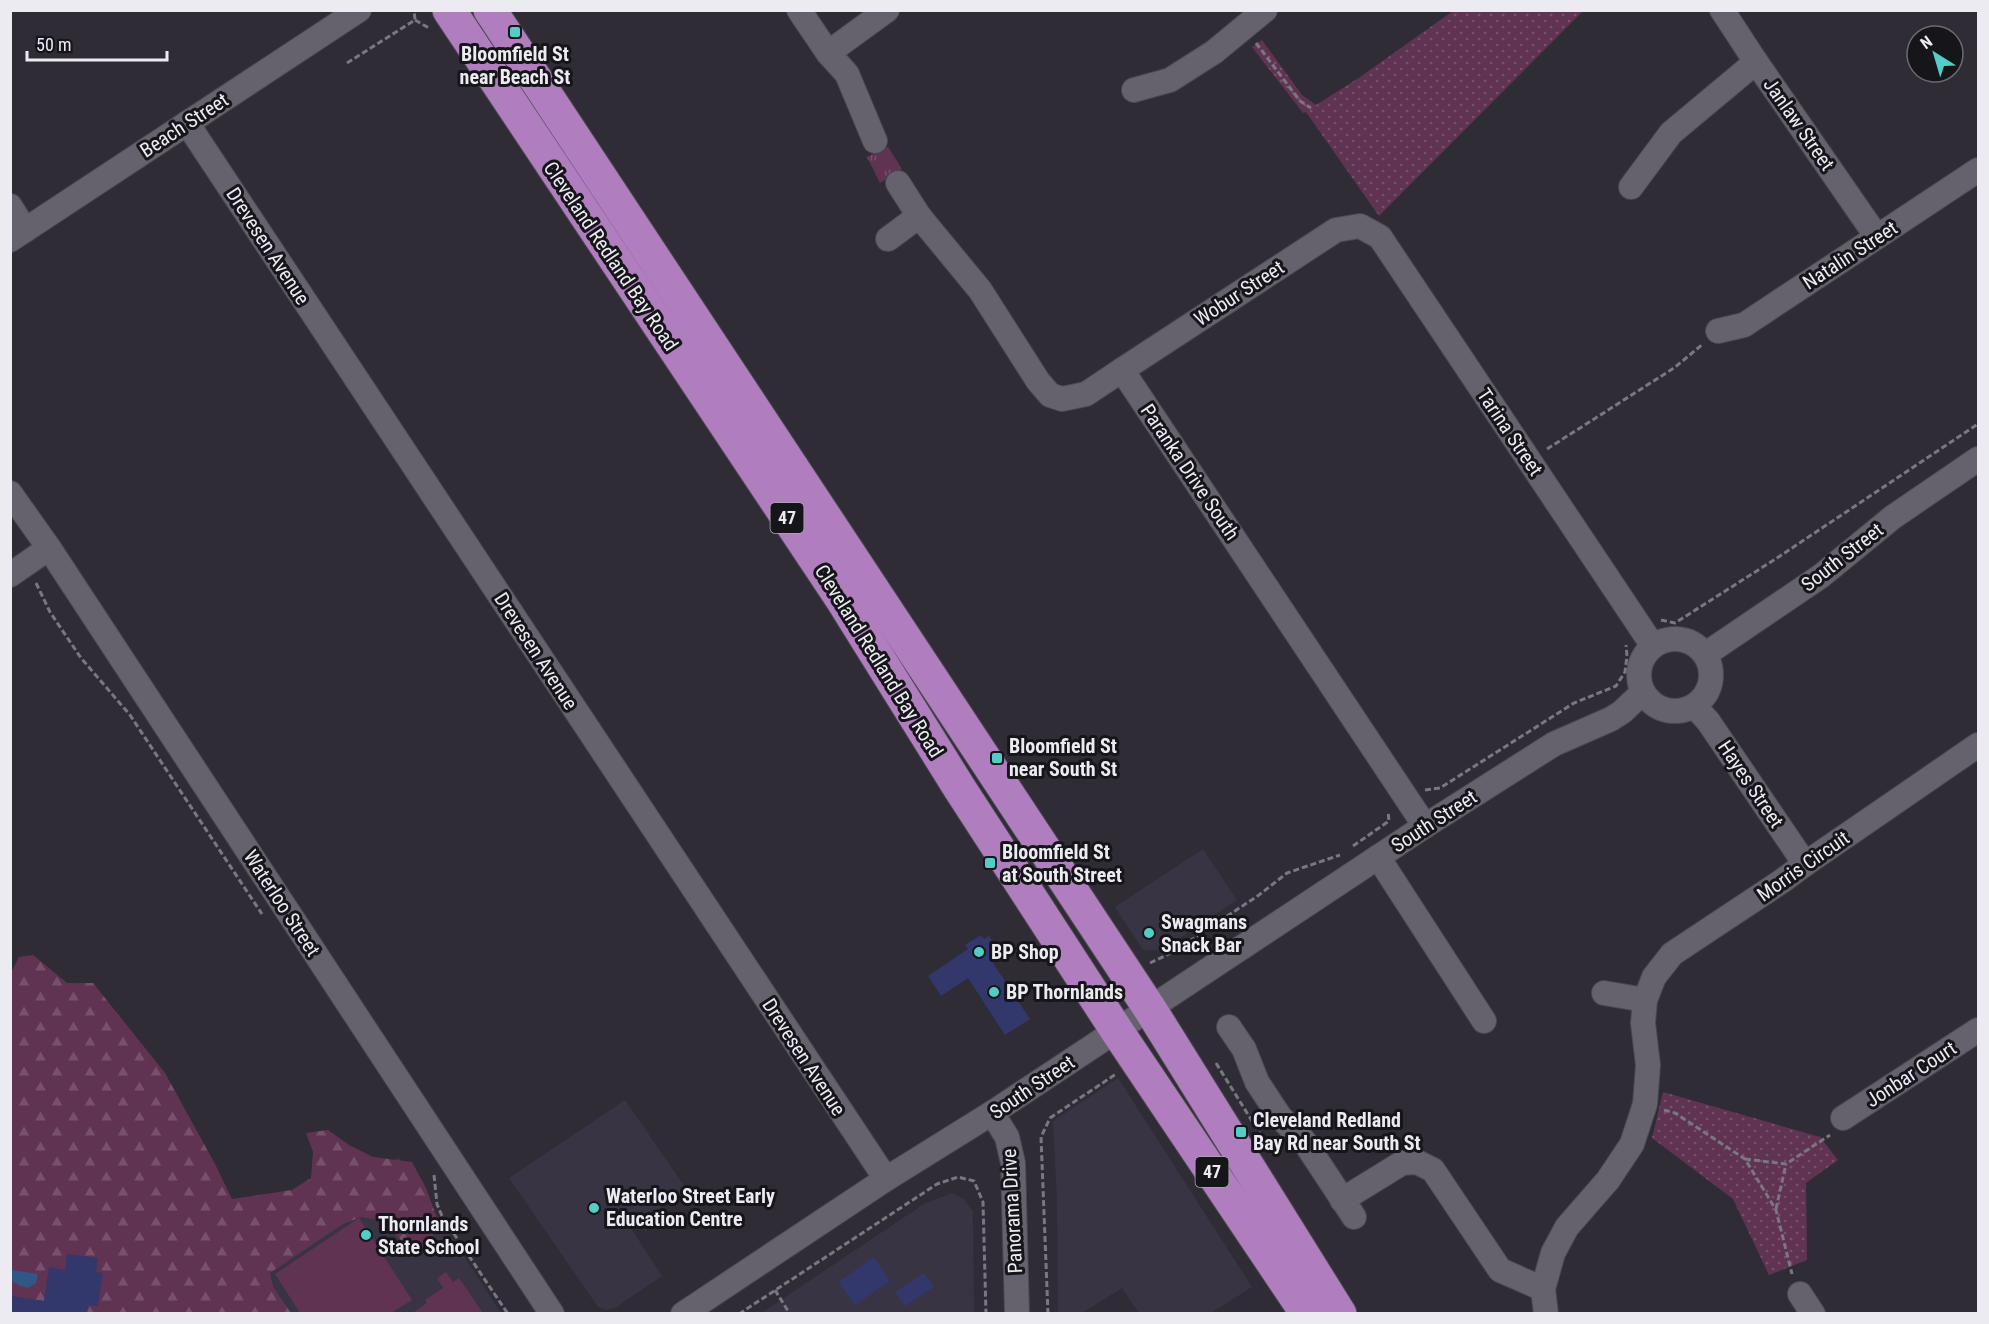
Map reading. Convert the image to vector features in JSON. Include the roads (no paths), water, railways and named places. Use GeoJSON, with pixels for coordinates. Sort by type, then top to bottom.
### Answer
{"type":"FeatureCollection","features":[{"type":"Feature","properties":{"kind":"highway","name":"Cleveland Redland Bay Road"},"geometry":{"type":"LineString","coordinates":[[448,10],[841,598],[960,789],[1117,1031],[1307,1314]]}},
{"type":"Feature","properties":{"kind":"highway","name":"Cleveland Redland Bay Road"},"geometry":{"type":"LineString","coordinates":[[490,10],[1150,1009],[1340,1314]]}},
{"type":"Feature","properties":{"kind":"street","name":"Beach Street"},"geometry":{"type":"LineString","coordinates":[[18,235],[358,10]]}},
{"type":"Feature","properties":{"kind":"street"},"geometry":{"type":"LineString","coordinates":[[799,10],[828,53],[847,74],[875,141]]}},
{"type":"Feature","properties":{"kind":"street"},"geometry":{"type":"LineString","coordinates":[[828,53],[887,10]]}},
{"type":"Feature","properties":{"kind":"street"},"geometry":{"type":"LineString","coordinates":[[1134,90],[1170,80],[1214,52],[1265,10]]}},
{"type":"Feature","properties":{"kind":"street","name":"Janlaw Street"},"geometry":{"type":"LineString","coordinates":[[1722,10],[1878,237]]}},
{"type":"Feature","properties":{"kind":"street"},"geometry":{"type":"LineString","coordinates":[[1631,187],[1671,133],[1756,62]]}},
{"type":"Feature","properties":{"kind":"street","name":"Drevesen Avenue"},"geometry":{"type":"LineString","coordinates":[[187,123],[886,1179]]}},
{"type":"Feature","properties":{"kind":"street","name":"Natalin Street"},"geometry":{"type":"LineString","coordinates":[[1718,331],[1744,325],[1978,170]]}},
{"type":"Feature","properties":{"kind":"street"},"geometry":{"type":"LineString","coordinates":[[898,183],[919,216],[980,290],[1038,381],[1050,395],[1062,399],[1086,394],[1122,370]]}},
{"type":"Feature","properties":{"kind":"street"},"geometry":{"type":"LineString","coordinates":[[10,206],[18,235]]}},
{"type":"Feature","properties":{"kind":"street"},"geometry":{"type":"LineString","coordinates":[[888,239],[919,216]]}},
{"type":"Feature","properties":{"kind":"street","name":"Wobur Street"},"geometry":{"type":"LineString","coordinates":[[1122,370],[1336,230],[1360,226]]}},
{"type":"Feature","properties":{"kind":"street","name":"Tarina Street"},"geometry":{"type":"LineString","coordinates":[[1360,226],[1380,237],[1648,638]]}},
{"type":"Feature","properties":{"kind":"street","name":"Paranka Drive South"},"geometry":{"type":"LineString","coordinates":[[1122,370],[1425,826]]}},
{"type":"Feature","properties":{"kind":"street","name":"South Street"},"geometry":{"type":"LineString","coordinates":[[1706,654],[1821,576],[1893,517],[1978,459]]}},
{"type":"Feature","properties":{"kind":"street","name":"Waterloo Street"},"geometry":{"type":"LineString","coordinates":[[10,493],[49,548],[552,1314]]}},
{"type":"Feature","properties":{"kind":"street"},"geometry":{"type":"LineString","coordinates":[[18,569],[49,548]]}},
{"type":"Feature","properties":{"kind":"street"},"geometry":{"type":"LineString","coordinates":[[1648,638],[1681,639],[1695,644],[1706,654],[1712,668],[1712,682],[1706,696],[1695,706],[1683,711],[1672,712],[1660,709],[1643,693],[1639,680],[1640,668],[1648,638]]}},
{"type":"Feature","properties":{"kind":"street","name":"South Street"},"geometry":{"type":"LineString","coordinates":[[683,1314],[886,1179],[1117,1031],[1425,826],[1554,744],[1626,710],[1643,693]]}},
{"type":"Feature","properties":{"kind":"street","name":"Hayes Street"},"geometry":{"type":"LineString","coordinates":[[1695,706],[1708,721],[1804,864]]}},
{"type":"Feature","properties":{"kind":"street","name":"Morris Circuit"},"geometry":{"type":"LineString","coordinates":[[1546,1314],[1543,1289],[1553,1253],[1567,1227],[1608,1180],[1632,1144],[1645,1104],[1648,1065],[1642,1023],[1645,1000],[1654,977],[1672,954],[1978,745]]}},
{"type":"Feature","properties":{"kind":"street","name":"South Street"},"geometry":{"type":"LineString","coordinates":[[1378,857],[1484,1022]]}},
{"type":"Feature","properties":{"kind":"street"},"geometry":{"type":"LineString","coordinates":[[1604,993],[1645,1000]]}},
{"type":"Feature","properties":{"kind":"street"},"geometry":{"type":"LineString","coordinates":[[1229,1027],[1244,1049],[1257,1082],[1280,1117],[1304,1141],[1348,1208],[1402,1162],[1417,1162],[1433,1170],[1500,1270],[1543,1289]]}},
{"type":"Feature","properties":{"kind":"street","name":"Jonbar Court"},"geometry":{"type":"LineString","coordinates":[[1843,1118],[1978,1030]]}},
{"type":"Feature","properties":{"kind":"street","name":"Panorama Drive"},"geometry":{"type":"LineString","coordinates":[[992,1113],[1007,1137],[1013,1163],[1017,1314]]}},
{"type":"Feature","properties":{"kind":"water"},"geometry":{"type":"Polygon","coordinates":[[[12,1270],[38,1274],[36,1283],[28,1288],[14,1283],[11,1280],[12,1270]]]}},
{"type":"Feature","properties":{"kind":"place","name":"Bloomfield St near Beach St"},"geometry":{"type":"Point","coordinates":[515,32]}},
{"type":"Feature","properties":{"kind":"place","name":"Bloomfield St near South St"},"geometry":{"type":"Point","coordinates":[997,758]}},
{"type":"Feature","properties":{"kind":"place","name":"Bloomfield St at South Street"},"geometry":{"type":"Point","coordinates":[990,863]}},
{"type":"Feature","properties":{"kind":"place","name":"Swagmans Snack Bar"},"geometry":{"type":"Point","coordinates":[1149,933]}},
{"type":"Feature","properties":{"kind":"place","name":"BP Shop"},"geometry":{"type":"Point","coordinates":[979,952]}},
{"type":"Feature","properties":{"kind":"place","name":"BP Thornlands"},"geometry":{"type":"Point","coordinates":[994,992]}},
{"type":"Feature","properties":{"kind":"place","name":"Cleveland Redland Bay Rd near South St"},"geometry":{"type":"Point","coordinates":[1241,1132]}},
{"type":"Feature","properties":{"kind":"place","name":"Waterloo Street Early Education Centre"},"geometry":{"type":"Point","coordinates":[594,1208]}},
{"type":"Feature","properties":{"kind":"place","name":"Thornlands State School"},"geometry":{"type":"Point","coordinates":[366,1235]}}]}
